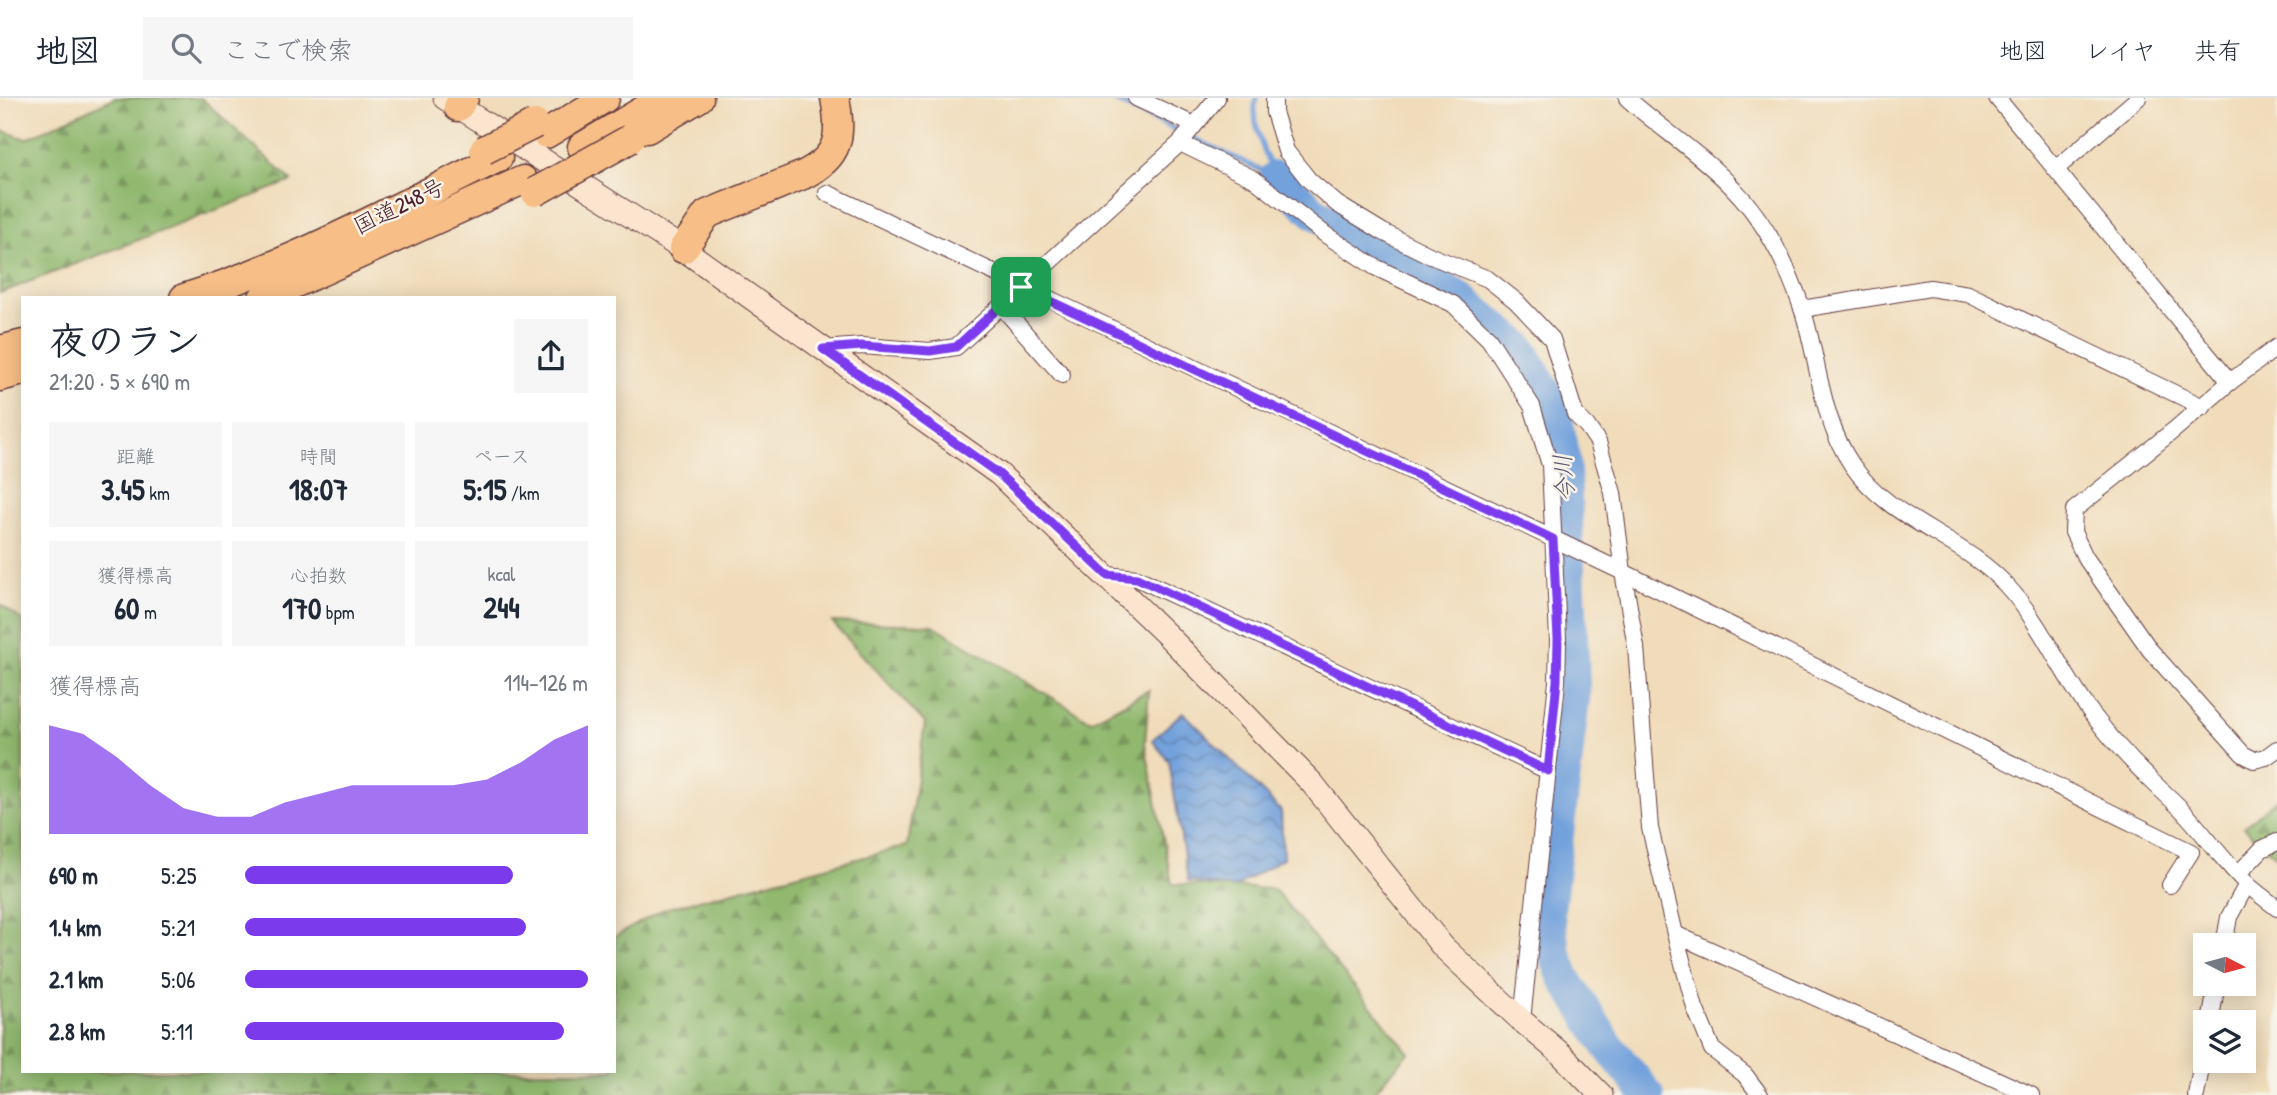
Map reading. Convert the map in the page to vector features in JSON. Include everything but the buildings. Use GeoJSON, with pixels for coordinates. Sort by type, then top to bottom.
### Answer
{"type":"FeatureCollection","features":[{"type":"Feature","properties":{"kind":"highway"},"geometry":{"type":"LineString","coordinates":[[541,129],[578,98]]}},
{"type":"Feature","properties":{"kind":"highway","name":"国道248号"},"geometry":{"type":"LineString","coordinates":[[258,286],[323,243],[491,154],[605,98]]}},
{"type":"Feature","properties":{"kind":"highway"},"geometry":{"type":"LineString","coordinates":[[529,186],[582,147],[664,98]]}},
{"type":"Feature","properties":{"kind":"highway"},"geometry":{"type":"LineString","coordinates":[[529,186],[630,139],[699,98]]}},
{"type":"Feature","properties":{"kind":"highway"},"geometry":{"type":"LineString","coordinates":[[683,249],[707,214],[819,167],[831,155],[837,135],[838,117],[834,99]]}},
{"type":"Feature","properties":{"kind":"highway","name":"国道248号"},"geometry":{"type":"LineString","coordinates":[[190,296],[231,283],[258,286],[494,193],[529,186]]}},
{"type":"Feature","properties":{"kind":"highway"},"geometry":{"type":"LineString","coordinates":[[0,350],[21,345]]}},
{"type":"Feature","properties":{"kind":"highway"},"geometry":{"type":"LineString","coordinates":[[0,377],[21,372]]}},
{"type":"Feature","properties":{"kind":"street"},"geometry":{"type":"LineString","coordinates":[[1136,98],[1194,125]]}},
{"type":"Feature","properties":{"kind":"street"},"geometry":{"type":"LineString","coordinates":[[823,349],[862,346],[930,351],[956,347],[1180,143],[1217,98]]}},
{"type":"Feature","properties":{"kind":"street"},"geometry":{"type":"LineString","coordinates":[[1274,98],[1274,112],[1286,151],[1309,180],[1337,204],[1383,232],[1432,257],[1488,279],[1516,301],[1552,339],[1575,414],[1598,442],[1613,493],[1636,647],[1650,828],[1695,1008],[1712,1049],[1745,1075],[1759,1095]]}},
{"type":"Feature","properties":{"kind":"street"},"geometry":{"type":"LineString","coordinates":[[1627,98],[1732,187],[1754,213],[1783,260],[1802,309],[1823,398],[1839,443],[1854,468],[1888,503],[1980,560],[2008,586],[2036,623],[2092,714],[2145,775],[2183,810],[2243,879],[2277,908]]}},
{"type":"Feature","properties":{"kind":"street"},"geometry":{"type":"LineString","coordinates":[[1997,98],[2230,382]]}},
{"type":"Feature","properties":{"kind":"street"},"geometry":{"type":"LineString","coordinates":[[2056,169],[2138,98]]}},
{"type":"Feature","properties":{"kind":"street"},"geometry":{"type":"LineString","coordinates":[[456,101],[683,249],[999,474],[1107,575],[1312,783],[1443,947],[1560,1053],[1601,1095]]}},
{"type":"Feature","properties":{"kind":"street"},"geometry":{"type":"LineString","coordinates":[[1180,143],[1254,179],[1326,235],[1375,267],[1453,304],[1489,339],[1532,406],[1550,466],[1558,639],[1557,681],[1522,1021]]}},
{"type":"Feature","properties":{"kind":"street"},"geometry":{"type":"LineString","coordinates":[[827,193],[1623,572],[2191,852],[2170,885]]}},
{"type":"Feature","properties":{"kind":"street"},"geometry":{"type":"LineString","coordinates":[[1802,309],[1930,288],[1968,294],[2203,407]]}},
{"type":"Feature","properties":{"kind":"street"},"geometry":{"type":"LineString","coordinates":[[1000,306],[1062,375]]}},
{"type":"Feature","properties":{"kind":"street"},"geometry":{"type":"LineString","coordinates":[[2277,347],[2230,382],[2203,407],[2074,510],[2073,532],[2085,557],[2150,650],[2243,754],[2254,760],[2266,757],[2277,749]]}},
{"type":"Feature","properties":{"kind":"street"},"geometry":{"type":"LineString","coordinates":[[1107,575],[1137,578],[1548,771]]}},
{"type":"Feature","properties":{"kind":"street"},"geometry":{"type":"LineString","coordinates":[[2227,933],[2243,879],[2262,849],[2277,842]]}},
{"type":"Feature","properties":{"kind":"street"},"geometry":{"type":"LineString","coordinates":[[1675,934],[2031,1095]]}},
{"type":"Feature","properties":{"kind":"street"},"geometry":{"type":"LineString","coordinates":[[2196,1095],[2200,1073]]}},
{"type":"Feature","properties":{"kind":"green space"},"geometry":{"type":"Polygon","coordinates":[[[114,98],[201,98],[292,181],[0,293],[0,130],[26,139],[114,98]]]}},
{"type":"Feature","properties":{"kind":"green space"},"geometry":{"type":"Polygon","coordinates":[[[0,604],[21,620],[21,1073],[616,1073],[616,936],[664,909],[907,846],[925,723],[832,622],[933,625],[1091,721],[1149,690],[1145,744],[1172,884],[1274,889],[1409,1053],[1371,1095],[0,1095],[0,604]]]}},
{"type":"Feature","properties":{"kind":"green space"},"geometry":{"type":"Polygon","coordinates":[[[2277,799],[2277,857],[2244,827],[2277,799]]]}},
{"type":"Feature","properties":{"kind":"water"},"geometry":{"type":"Polygon","coordinates":[[[1183,712],[1281,811],[1283,858],[1234,888],[1188,881],[1169,761],[1152,740],[1183,712]]]}},
{"type":"Feature","properties":{"kind":"waterway"},"geometry":{"type":"LineString","coordinates":[[1108,98],[1276,177]]}},
{"type":"Feature","properties":{"kind":"waterway"},"geometry":{"type":"LineString","coordinates":[[1256,98],[1257,128],[1276,177]]}},
{"type":"Feature","properties":{"kind":"waterway","name":"今川"},"geometry":{"type":"LineString","coordinates":[[1276,177],[1314,212],[1460,298],[1520,348],[1555,409],[1564,460],[1574,694],[1548,914],[1554,952],[1565,979],[1608,1046],[1648,1095]]}},
{"type":"Feature","properties":{"kind":"route"},"geometry":{"type":"LineString","coordinates":[[1021,287],[1553,539],[1558,639],[1557,681],[1548,771],[1137,578],[1107,575],[999,474],[823,349],[862,346],[930,351],[956,347],[1021,287]]}}]}
